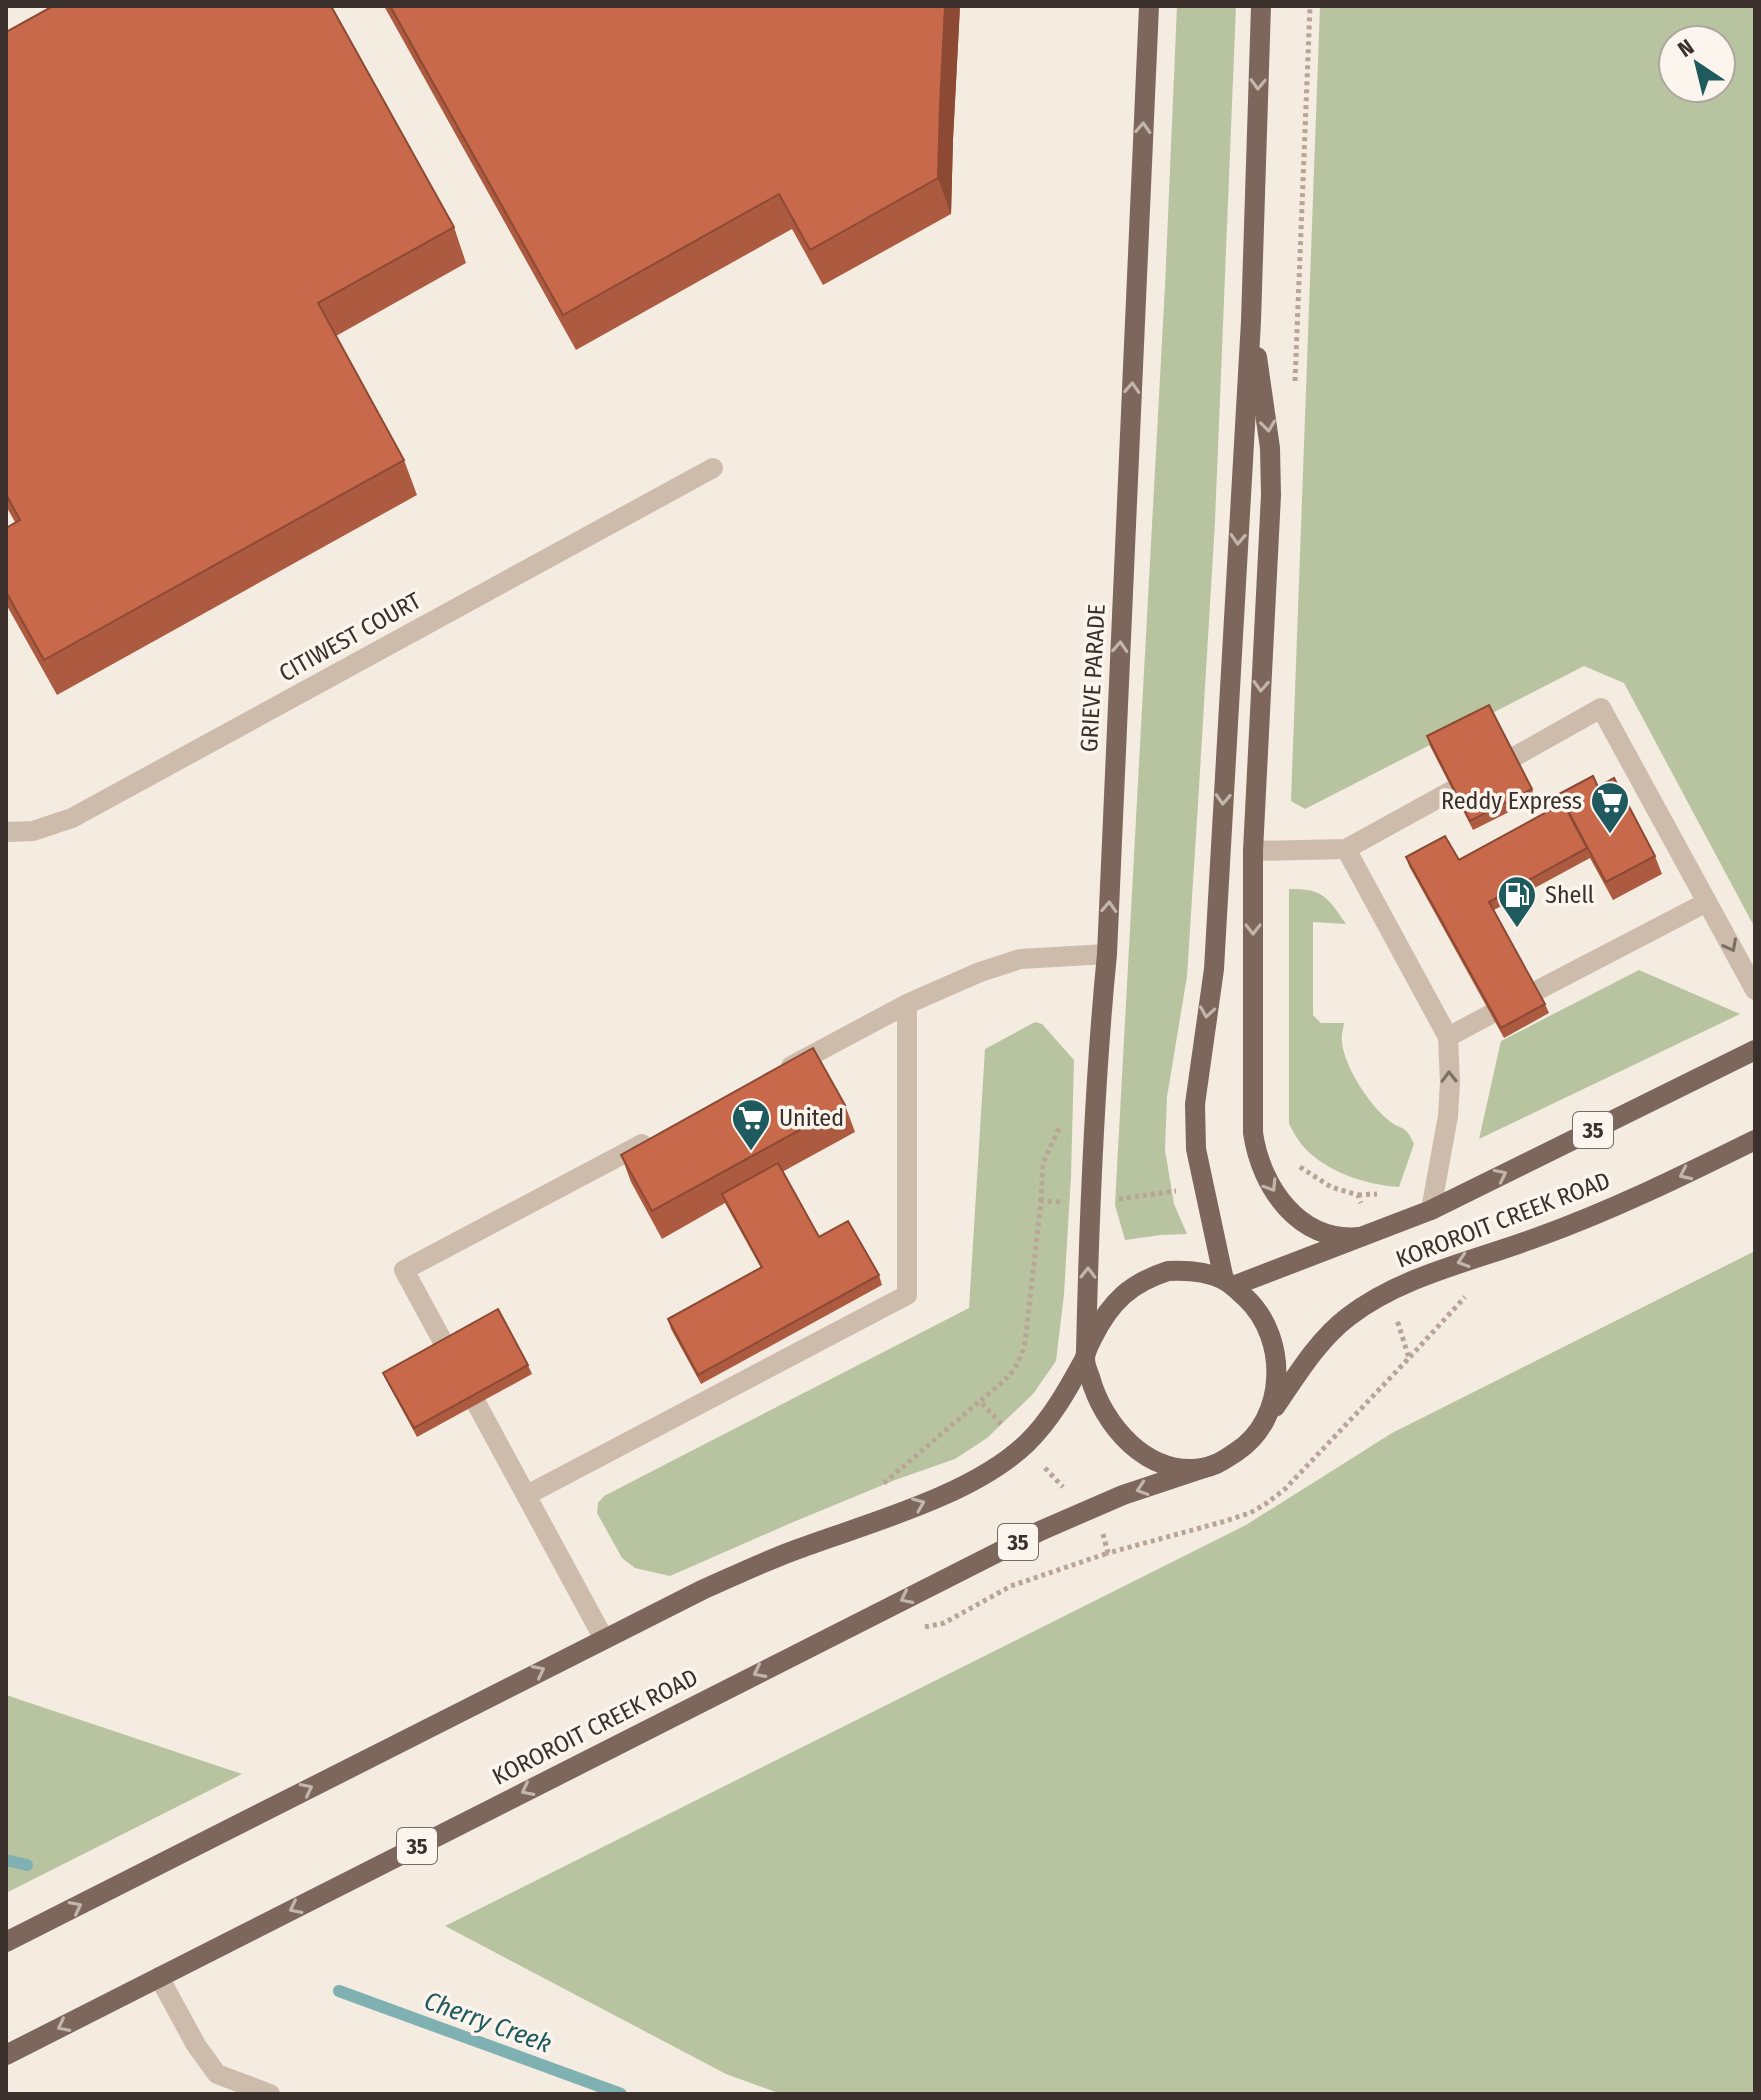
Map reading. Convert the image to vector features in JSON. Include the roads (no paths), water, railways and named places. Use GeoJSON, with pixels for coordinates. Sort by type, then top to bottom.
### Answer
{"type":"FeatureCollection","features":[{"type":"Feature","properties":{"kind":"main road","name":"GRIEVE PARADE"},"geometry":{"type":"LineString","coordinates":[[1086,1355],[1089,1201],[1098,1041],[1107,954],[1149,6]]}},
{"type":"Feature","properties":{"kind":"main road"},"geometry":{"type":"LineString","coordinates":[[1228,1283],[1203,1188],[1196,1149],[1195,1104],[1214,969],[1251,321],[1261,6]]}},
{"type":"Feature","properties":{"kind":"main road"},"geometry":{"type":"LineString","coordinates":[[1251,321],[1270,448],[1271,495],[1253,851],[1252,1117],[1255,1147],[1265,1178],[1285,1206],[1315,1230],[1335,1236],[1365,1235]]}},
{"type":"Feature","properties":{"kind":"main road"},"geometry":{"type":"LineString","coordinates":[[1220,851],[1253,851]]}},
{"type":"Feature","properties":{"kind":"main road","name":"KOROROIT CREEK ROAD"},"geometry":{"type":"LineString","coordinates":[[1228,1283],[1431,1210],[1755,1050]]}},
{"type":"Feature","properties":{"kind":"main road","name":"KOROROIT CREEK ROAD"},"geometry":{"type":"LineString","coordinates":[[1266,1420],[1312,1354],[1331,1332],[1358,1310],[1440,1269],[1537,1238],[1584,1219],[1755,1140]]}},
{"type":"Feature","properties":{"kind":"main road"},"geometry":{"type":"LineString","coordinates":[[6,1942],[702,1590],[793,1551],[958,1488],[989,1472],[1035,1436],[1058,1405],[1108,1311],[1129,1290],[1168,1271],[1181,1270],[1205,1273],[1228,1283]]}},
{"type":"Feature","properties":{"kind":"main road","name":"35"},"geometry":{"type":"LineString","coordinates":[[1216,1464],[1252,1439],[1266,1420],[1274,1400],[1276,1382],[1271,1341],[1262,1318],[1253,1305],[1228,1283]]}},
{"type":"Feature","properties":{"kind":"main road"},"geometry":{"type":"LineString","coordinates":[[1086,1355],[1094,1391],[1104,1412],[1116,1431],[1131,1445],[1152,1458],[1179,1467],[1216,1464]]}},
{"type":"Feature","properties":{"kind":"main road","name":"KOROROIT CREEK ROAD"},"geometry":{"type":"LineString","coordinates":[[6,2055],[1083,1511],[1216,1464]]}},
{"type":"Feature","properties":{"kind":"lane","name":"CITIWEST COURT"},"geometry":{"type":"LineString","coordinates":[[6,832],[33,831],[72,818],[713,468]]}},
{"type":"Feature","properties":{"kind":"lane"},"geometry":{"type":"LineString","coordinates":[[1514,757],[1601,708],[1755,990]]}},
{"type":"Feature","properties":{"kind":"lane"},"geometry":{"type":"LineString","coordinates":[[1253,851],[1346,849],[1453,790]]}},
{"type":"Feature","properties":{"kind":"lane"},"geometry":{"type":"LineString","coordinates":[[1346,849],[1448,1037],[1448,1116],[1431,1210]]}},
{"type":"Feature","properties":{"kind":"lane"},"geometry":{"type":"LineString","coordinates":[[1536,991],[1707,902]]}},
{"type":"Feature","properties":{"kind":"lane"},"geometry":{"type":"LineString","coordinates":[[768,1078],[907,1004],[980,972],[1020,959],[1107,954]]}},
{"type":"Feature","properties":{"kind":"lane"},"geometry":{"type":"LineString","coordinates":[[527,1495],[907,1295],[907,1004]]}},
{"type":"Feature","properties":{"kind":"lane"},"geometry":{"type":"LineString","coordinates":[[1448,1037],[1491,1014]]}},
{"type":"Feature","properties":{"kind":"lane"},"geometry":{"type":"LineString","coordinates":[[604,1639],[404,1270],[656,1137]]}},
{"type":"Feature","properties":{"kind":"lane"},"geometry":{"type":"LineString","coordinates":[[159,1977],[196,2045],[217,2074],[270,2094]]}},
{"type":"Feature","properties":{"kind":"waterway","name":"Cherry Creek"},"geometry":{"type":"LineString","coordinates":[[6,1860],[27,1865]]}},
{"type":"Feature","properties":{"kind":"waterway","name":"Cherry Creek"},"geometry":{"type":"LineString","coordinates":[[339,1991],[621,2094]]}},
{"type":"Feature","properties":{"kind":"place","name":"Reddy Express"},"geometry":{"type":"Point","coordinates":[1610,835]}},
{"type":"Feature","properties":{"kind":"place","name":"Shell"},"geometry":{"type":"Point","coordinates":[1517,929]}},
{"type":"Feature","properties":{"kind":"place","name":"United"},"geometry":{"type":"Point","coordinates":[751,1152]}}]}
